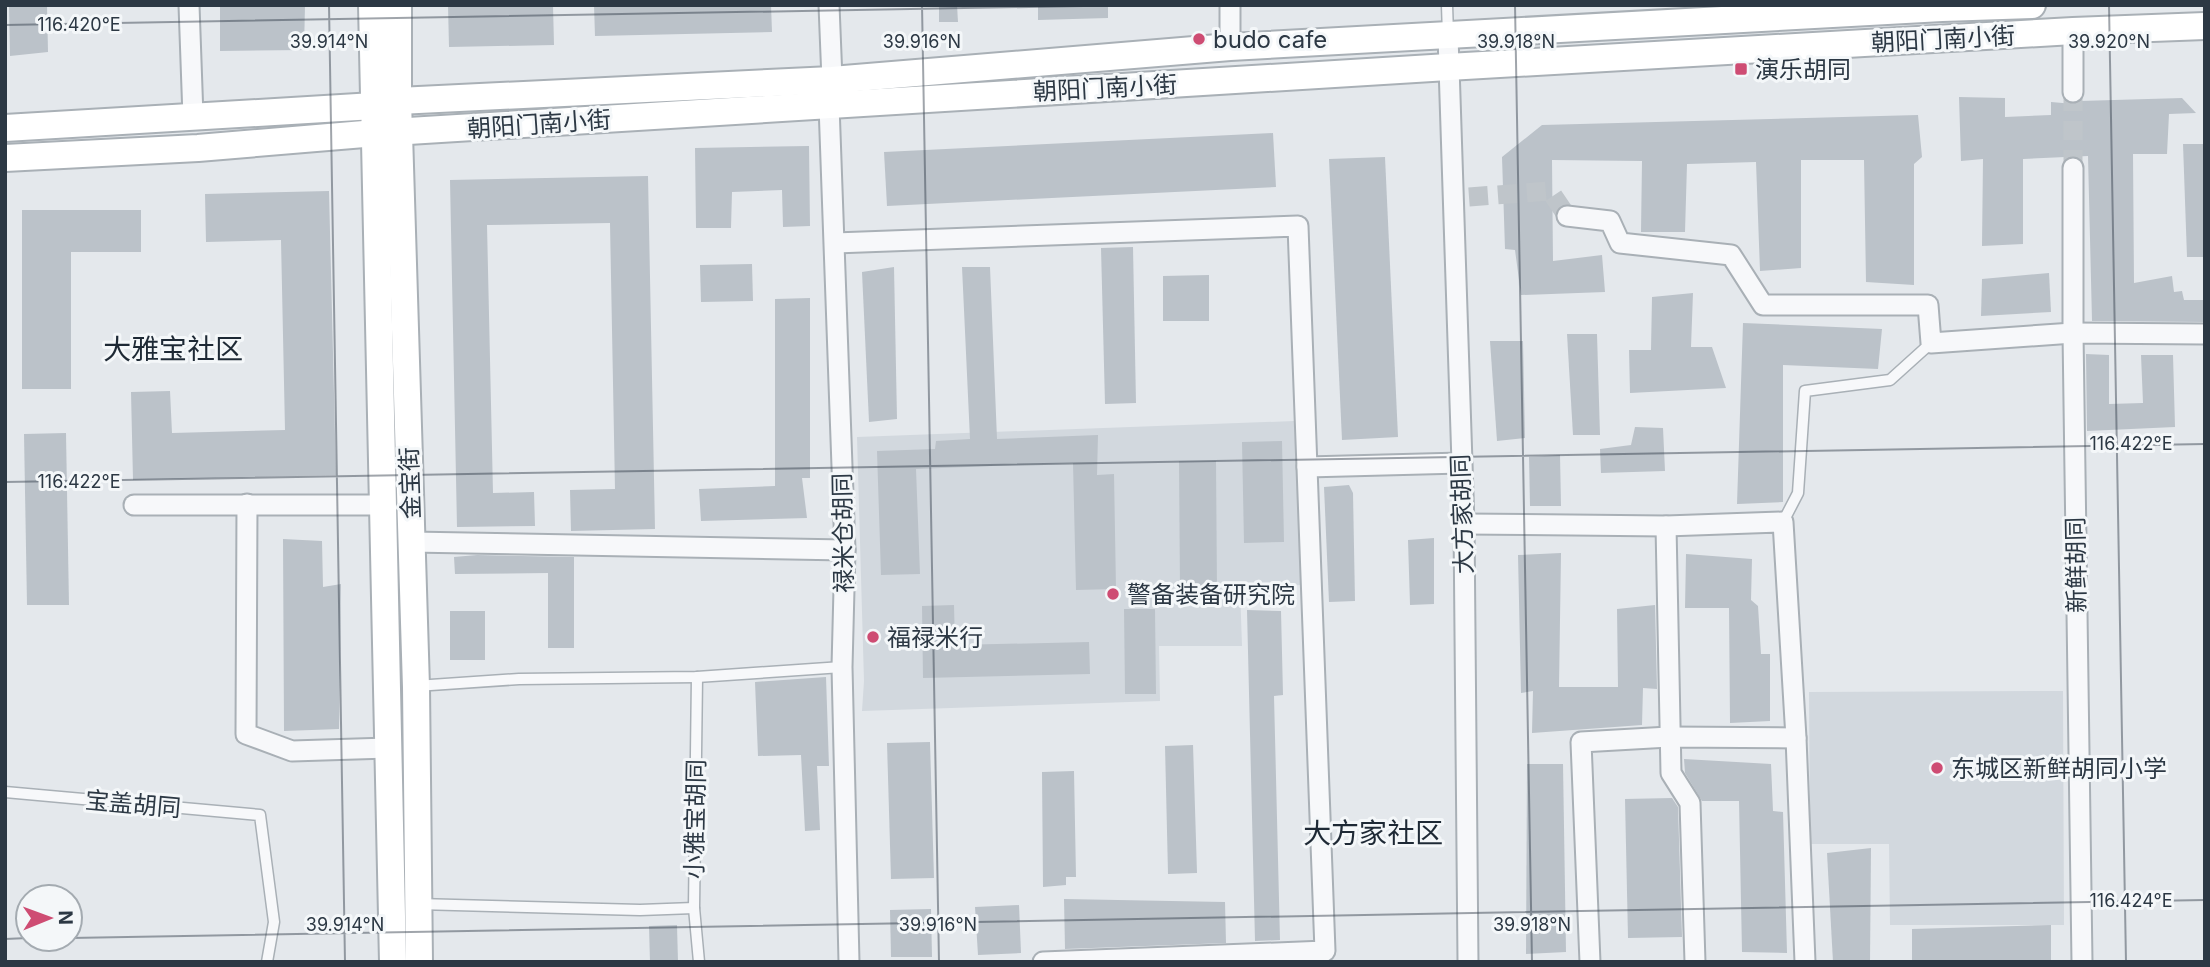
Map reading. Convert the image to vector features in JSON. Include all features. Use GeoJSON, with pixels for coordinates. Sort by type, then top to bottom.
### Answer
{"type":"FeatureCollection","features":[{"type":"Feature","properties":{"kind":"main road","name":"金宝街"},"geometry":{"type":"LineString","coordinates":[[372,5],[386,104],[411,541],[416,687],[419,962]]}},
{"type":"Feature","properties":{"kind":"main road","name":"金宝街"},"geometry":{"type":"LineString","coordinates":[[386,104],[398,5]]}},
{"type":"Feature","properties":{"kind":"main road","name":"朝阳门南小街"},"geometry":{"type":"LineString","coordinates":[[5,158],[198,148],[388,133],[831,92],[1230,47],[2032,5]]}},
{"type":"Feature","properties":{"kind":"main road","name":"朝阳门南小街"},"geometry":{"type":"LineString","coordinates":[[5,128],[386,104],[831,92],[1448,67],[2073,31],[2205,26]]}},
{"type":"Feature","properties":{"kind":"main road","name":"金宝街"},"geometry":{"type":"LineString","coordinates":[[388,133],[383,505],[393,962]]}},
{"type":"Feature","properties":{"kind":"street"},"geometry":{"type":"LineString","coordinates":[[189,5],[193,117]]}},
{"type":"Feature","properties":{"kind":"street","name":"禄米仓胡同"},"geometry":{"type":"LineString","coordinates":[[829,5],[845,550],[842,667],[849,962]]}},
{"type":"Feature","properties":{"kind":"street"},"geometry":{"type":"LineString","coordinates":[[1230,5],[1230,47]]}},
{"type":"Feature","properties":{"kind":"street"},"geometry":{"type":"LineString","coordinates":[[2073,31],[2073,92]]}},
{"type":"Feature","properties":{"kind":"street","name":"大方家胡同"},"geometry":{"type":"LineString","coordinates":[[1448,36],[1448,67],[1461,196],[1461,463],[1464,524],[1468,962]]}},
{"type":"Feature","properties":{"kind":"street","name":"新鲜胡同"},"geometry":{"type":"LineString","coordinates":[[2073,168],[2082,962]]}},
{"type":"Feature","properties":{"kind":"street"},"geometry":{"type":"LineString","coordinates":[[1567,216],[1610,221],[1620,243],[1731,255],[1763,305],[1928,305],[1931,343],[2073,333],[2205,334]]}},
{"type":"Feature","properties":{"kind":"street"},"geometry":{"type":"LineString","coordinates":[[835,243],[1298,226],[1324,956],[1043,962]]}},
{"type":"Feature","properties":{"kind":"street"},"geometry":{"type":"LineString","coordinates":[[1307,467],[1461,463]]}},
{"type":"Feature","properties":{"kind":"street"},"geometry":{"type":"LineString","coordinates":[[247,504],[246,734],[292,751],[388,748]]}},
{"type":"Feature","properties":{"kind":"street"},"geometry":{"type":"LineString","coordinates":[[134,505],[383,505]]}},
{"type":"Feature","properties":{"kind":"street"},"geometry":{"type":"LineString","coordinates":[[1464,524],[1666,526],[1783,522],[1796,738],[1805,962]]}},
{"type":"Feature","properties":{"kind":"street"},"geometry":{"type":"LineString","coordinates":[[1666,526],[1671,773],[1690,803],[1695,962]]}},
{"type":"Feature","properties":{"kind":"street"},"geometry":{"type":"LineString","coordinates":[[411,541],[845,550]]}},
{"type":"Feature","properties":{"kind":"street"},"geometry":{"type":"LineString","coordinates":[[1590,962],[1581,743],[1670,737],[1796,738]]}},
{"type":"Feature","properties":{"kind":"lane"},"geometry":{"type":"LineString","coordinates":[[1447,5],[1448,36]]}},
{"type":"Feature","properties":{"kind":"lane"},"geometry":{"type":"LineString","coordinates":[[1783,522],[1798,493],[1805,391],[1891,380],[1931,343]]}},
{"type":"Feature","properties":{"kind":"lane"},"geometry":{"type":"LineString","coordinates":[[416,687],[519,678],[697,677],[842,667]]}},
{"type":"Feature","properties":{"kind":"lane","name":"小雅宝胡同"},"geometry":{"type":"LineString","coordinates":[[697,677],[694,908],[699,962]]}},
{"type":"Feature","properties":{"kind":"lane","name":"宝盖胡同"},"geometry":{"type":"LineString","coordinates":[[5,792],[260,815],[274,922],[267,962]]}},
{"type":"Feature","properties":{"kind":"lane"},"geometry":{"type":"LineString","coordinates":[[418,904],[640,910],[694,908]]}},
{"type":"Feature","properties":{"kind":"shaded area"},"geometry":{"type":"Polygon","coordinates":[[[1294,421],[1302,585],[1240,588],[1242,646],[1159,646],[1160,701],[862,711],[864,681],[857,437],[1294,421]]]}},
{"type":"Feature","properties":{"kind":"shaded area","name":"东城区新鲜胡同小学"},"geometry":{"type":"Polygon","coordinates":[[[2063,691],[2064,925],[1890,925],[1889,844],[1810,844],[1809,692],[2063,691]]]}},
{"type":"Feature","properties":{"kind":"building"},"geometry":{"type":"Polygon","coordinates":[[[9,5],[47,5],[48,52],[10,56],[9,5]]]}},
{"type":"Feature","properties":{"kind":"building"},"geometry":{"type":"Polygon","coordinates":[[[220,5],[305,5],[304,50],[220,51],[220,5]]]}},
{"type":"Feature","properties":{"kind":"building"},"geometry":{"type":"Polygon","coordinates":[[[448,5],[553,5],[554,45],[449,47],[448,5]]]}},
{"type":"Feature","properties":{"kind":"building"},"geometry":{"type":"Polygon","coordinates":[[[594,5],[771,5],[772,32],[595,36],[594,5]]]}},
{"type":"Feature","properties":{"kind":"building"},"geometry":{"type":"Polygon","coordinates":[[[939,5],[957,5],[958,22],[939,22],[939,5]]]}},
{"type":"Feature","properties":{"kind":"building"},"geometry":{"type":"Polygon","coordinates":[[[1038,5],[1108,5],[1108,18],[1038,20],[1038,5]]]}},
{"type":"Feature","properties":{"kind":"building"},"geometry":{"type":"Polygon","coordinates":[[[1959,97],[2005,98],[2005,117],[2051,115],[2051,102],[2074,104],[2080,101],[2182,98],[2196,113],[2169,114],[2167,154],[2133,154],[2134,283],[2172,276],[2174,292],[2182,291],[2184,300],[2205,300],[2205,322],[2092,321],[2088,156],[2023,159],[2023,244],[1982,246],[1983,159],[1961,161],[1959,97]]]}},
{"type":"Feature","properties":{"kind":"building"},"geometry":{"type":"Polygon","coordinates":[[[1918,115],[1922,157],[1914,164],[1914,285],[1866,282],[1864,160],[1801,160],[1801,268],[1760,271],[1756,162],[1687,164],[1685,232],[1641,232],[1642,161],[1552,160],[1553,261],[1602,255],[1605,292],[1521,295],[1515,250],[1505,249],[1502,157],[1542,125],[1918,115]]]}},
{"type":"Feature","properties":{"kind":"building"},"geometry":{"type":"Polygon","coordinates":[[[1273,133],[1276,187],[887,206],[884,152],[1273,133]]]}},
{"type":"Feature","properties":{"kind":"building"},"geometry":{"type":"Polygon","coordinates":[[[2183,144],[2205,144],[2205,257],[2187,257],[2183,144]]]}},
{"type":"Feature","properties":{"kind":"building"},"geometry":{"type":"Polygon","coordinates":[[[809,146],[810,226],[783,227],[782,190],[732,192],[731,228],[696,228],[695,148],[809,146]]]}},
{"type":"Feature","properties":{"kind":"building"},"geometry":{"type":"Polygon","coordinates":[[[1385,157],[1398,437],[1342,440],[1329,159],[1385,157]]]}},
{"type":"Feature","properties":{"kind":"building"},"geometry":{"type":"Polygon","coordinates":[[[648,176],[655,529],[571,531],[570,490],[615,489],[610,223],[487,225],[493,493],[534,492],[535,526],[457,527],[450,180],[648,176]]]}},
{"type":"Feature","properties":{"kind":"building"},"geometry":{"type":"Polygon","coordinates":[[[329,191],[336,475],[133,480],[131,392],[170,391],[172,433],[285,430],[281,240],[206,242],[205,194],[329,191]]]}},
{"type":"Feature","properties":{"kind":"building"},"geometry":{"type":"Polygon","coordinates":[[[22,210],[141,210],[141,252],[71,252],[71,389],[22,389],[22,210]]]}},
{"type":"Feature","properties":{"kind":"building"},"geometry":{"type":"Polygon","coordinates":[[[1133,247],[1136,403],[1105,404],[1101,248],[1133,247]]]}},
{"type":"Feature","properties":{"kind":"building"},"geometry":{"type":"Polygon","coordinates":[[[752,264],[753,301],[701,302],[700,265],[752,264]]]}},
{"type":"Feature","properties":{"kind":"building"},"geometry":{"type":"Polygon","coordinates":[[[894,267],[897,419],[869,422],[862,272],[894,267]]]}},
{"type":"Feature","properties":{"kind":"building"},"geometry":{"type":"Polygon","coordinates":[[[962,267],[990,267],[997,439],[1098,435],[1097,475],[1114,474],[1116,589],[1076,590],[1073,463],[916,469],[920,574],[881,575],[877,451],[935,449],[936,441],[970,439],[962,267]]]}},
{"type":"Feature","properties":{"kind":"building"},"geometry":{"type":"Polygon","coordinates":[[[2049,273],[2051,312],[1981,316],[1982,279],[2049,273]]]}},
{"type":"Feature","properties":{"kind":"building"},"geometry":{"type":"Polygon","coordinates":[[[1209,275],[1209,321],[1163,321],[1163,276],[1209,275]]]}},
{"type":"Feature","properties":{"kind":"building"},"geometry":{"type":"Polygon","coordinates":[[[1693,293],[1691,347],[1712,347],[1726,388],[1630,393],[1629,350],[1651,350],[1652,297],[1693,293]]]}},
{"type":"Feature","properties":{"kind":"building"},"geometry":{"type":"Polygon","coordinates":[[[810,298],[810,478],[802,478],[807,518],[701,521],[699,489],[775,486],[775,299],[810,298]]]}},
{"type":"Feature","properties":{"kind":"building"},"geometry":{"type":"Polygon","coordinates":[[[1743,323],[1882,329],[1878,369],[1783,365],[1783,502],[1737,504],[1743,323]]]}},
{"type":"Feature","properties":{"kind":"building"},"geometry":{"type":"Polygon","coordinates":[[[1567,334],[1597,334],[1600,435],[1573,435],[1567,334]]]}},
{"type":"Feature","properties":{"kind":"building"},"geometry":{"type":"Polygon","coordinates":[[[1490,341],[1523,341],[1525,438],[1497,441],[1490,341]]]}},
{"type":"Feature","properties":{"kind":"building"},"geometry":{"type":"Polygon","coordinates":[[[2086,354],[2109,355],[2109,404],[2143,403],[2141,355],[2173,355],[2175,427],[2087,431],[2086,354]]]}},
{"type":"Feature","properties":{"kind":"building"},"geometry":{"type":"Polygon","coordinates":[[[1635,427],[1663,428],[1665,471],[1601,473],[1600,449],[1631,445],[1635,427]]]}},
{"type":"Feature","properties":{"kind":"building"},"geometry":{"type":"Polygon","coordinates":[[[66,433],[69,605],[27,605],[24,434],[66,433]]]}},
{"type":"Feature","properties":{"kind":"building"},"geometry":{"type":"Polygon","coordinates":[[[1282,441],[1284,542],[1244,543],[1242,442],[1282,441]]]}},
{"type":"Feature","properties":{"kind":"building"},"geometry":{"type":"Polygon","coordinates":[[[1560,455],[1561,506],[1530,506],[1529,457],[1560,455]]]}},
{"type":"Feature","properties":{"kind":"building"},"geometry":{"type":"Polygon","coordinates":[[[1179,461],[1216,461],[1217,591],[1180,591],[1179,461]]]}},
{"type":"Feature","properties":{"kind":"building"},"geometry":{"type":"Polygon","coordinates":[[[1349,485],[1353,493],[1355,601],[1329,602],[1324,487],[1349,485]]]}},
{"type":"Feature","properties":{"kind":"building"},"geometry":{"type":"Polygon","coordinates":[[[1434,538],[1434,604],[1410,605],[1408,540],[1434,538]]]}},
{"type":"Feature","properties":{"kind":"building"},"geometry":{"type":"Polygon","coordinates":[[[283,539],[322,541],[323,587],[341,584],[339,729],[284,731],[283,539]]]}},
{"type":"Feature","properties":{"kind":"building"},"geometry":{"type":"Polygon","coordinates":[[[1561,553],[1559,687],[1618,687],[1617,609],[1655,605],[1657,689],[1643,688],[1642,725],[1532,733],[1533,691],[1521,693],[1518,555],[1561,553]]]}},
{"type":"Feature","properties":{"kind":"building"},"geometry":{"type":"Polygon","coordinates":[[[1686,554],[1752,559],[1751,600],[1758,606],[1761,654],[1770,654],[1770,721],[1730,723],[1729,608],[1685,608],[1686,554]]]}},
{"type":"Feature","properties":{"kind":"building"},"geometry":{"type":"Polygon","coordinates":[[[454,557],[574,557],[574,648],[548,648],[548,573],[455,574],[454,557]]]}},
{"type":"Feature","properties":{"kind":"building"},"geometry":{"type":"Polygon","coordinates":[[[954,605],[955,645],[1089,642],[1090,674],[923,678],[922,606],[954,605]]]}},
{"type":"Feature","properties":{"kind":"building"},"geometry":{"type":"Polygon","coordinates":[[[1124,609],[1155,609],[1156,694],[1125,694],[1124,609]]]}},
{"type":"Feature","properties":{"kind":"building"},"geometry":{"type":"Polygon","coordinates":[[[1247,610],[1281,611],[1283,695],[1274,696],[1280,940],[1255,941],[1247,610]]]}},
{"type":"Feature","properties":{"kind":"building"},"geometry":{"type":"Polygon","coordinates":[[[450,611],[485,611],[485,660],[450,660],[450,611]]]}},
{"type":"Feature","properties":{"kind":"building"},"geometry":{"type":"Polygon","coordinates":[[[826,677],[829,766],[817,766],[820,830],[805,831],[801,755],[758,756],[755,682],[826,677]]]}},
{"type":"Feature","properties":{"kind":"building"},"geometry":{"type":"Polygon","coordinates":[[[930,742],[934,878],[891,879],[887,743],[930,742]]]}},
{"type":"Feature","properties":{"kind":"building"},"geometry":{"type":"Polygon","coordinates":[[[1193,745],[1197,873],[1168,874],[1165,746],[1193,745]]]}},
{"type":"Feature","properties":{"kind":"building"},"geometry":{"type":"Polygon","coordinates":[[[1684,759],[1771,764],[1773,811],[1783,812],[1787,953],[1742,952],[1739,801],[1702,801],[1685,773],[1684,759]]]}},
{"type":"Feature","properties":{"kind":"building"},"geometry":{"type":"Polygon","coordinates":[[[1527,764],[1563,764],[1566,952],[1526,954],[1527,764]]]}},
{"type":"Feature","properties":{"kind":"building"},"geometry":{"type":"Polygon","coordinates":[[[1074,771],[1076,877],[1066,877],[1066,885],[1043,887],[1042,772],[1074,771]]]}},
{"type":"Feature","properties":{"kind":"building"},"geometry":{"type":"Polygon","coordinates":[[[1672,798],[1678,807],[1682,937],[1628,938],[1625,799],[1672,798]]]}},
{"type":"Feature","properties":{"kind":"building"},"geometry":{"type":"Polygon","coordinates":[[[1871,848],[1870,962],[1833,962],[1827,853],[1871,848]]]}},
{"type":"Feature","properties":{"kind":"building"},"geometry":{"type":"Polygon","coordinates":[[[1064,899],[1225,902],[1226,943],[1065,949],[1064,899]]]}},
{"type":"Feature","properties":{"kind":"building"},"geometry":{"type":"Polygon","coordinates":[[[1019,905],[1021,953],[978,955],[975,907],[1019,905]]]}},
{"type":"Feature","properties":{"kind":"building"},"geometry":{"type":"Polygon","coordinates":[[[931,909],[932,957],[891,957],[890,910],[931,909]]]}},
{"type":"Feature","properties":{"kind":"building"},"geometry":{"type":"Polygon","coordinates":[[[677,925],[678,962],[650,962],[649,926],[677,925]]]}},
{"type":"Feature","properties":{"kind":"building"},"geometry":{"type":"Polygon","coordinates":[[[2051,925],[2051,962],[1912,962],[1912,929],[2051,925]]]}},
{"type":"Feature","properties":{"kind":"tunnel"},"geometry":{"type":"LineString","coordinates":[[2073,92],[2073,168]]}},
{"type":"Feature","properties":{"kind":"tunnel"},"geometry":{"type":"LineString","coordinates":[[1469,197],[1550,191],[1567,216]]}},
{"type":"Feature","properties":{"kind":"place","name":"budo cafe"},"geometry":{"type":"Point","coordinates":[1199,39]}},
{"type":"Feature","properties":{"kind":"place","name":"演乐胡同"},"geometry":{"type":"Point","coordinates":[1741,69]}},
{"type":"Feature","properties":{"kind":"place","name":"警备装备研究院"},"geometry":{"type":"Point","coordinates":[1113,594]}},
{"type":"Feature","properties":{"kind":"place","name":"福禄米行"},"geometry":{"type":"Point","coordinates":[873,637]}},
{"type":"Feature","properties":{"kind":"place","name":"东城区新鲜胡同小学"},"geometry":{"type":"Point","coordinates":[1937,768]}},
{"type":"Feature","properties":{"kind":"district","name":"大雅宝社区"},"geometry":{"type":"Point","coordinates":[173,349]}},
{"type":"Feature","properties":{"kind":"district","name":"大方家社区"},"geometry":{"type":"Point","coordinates":[1373,833]}}]}
